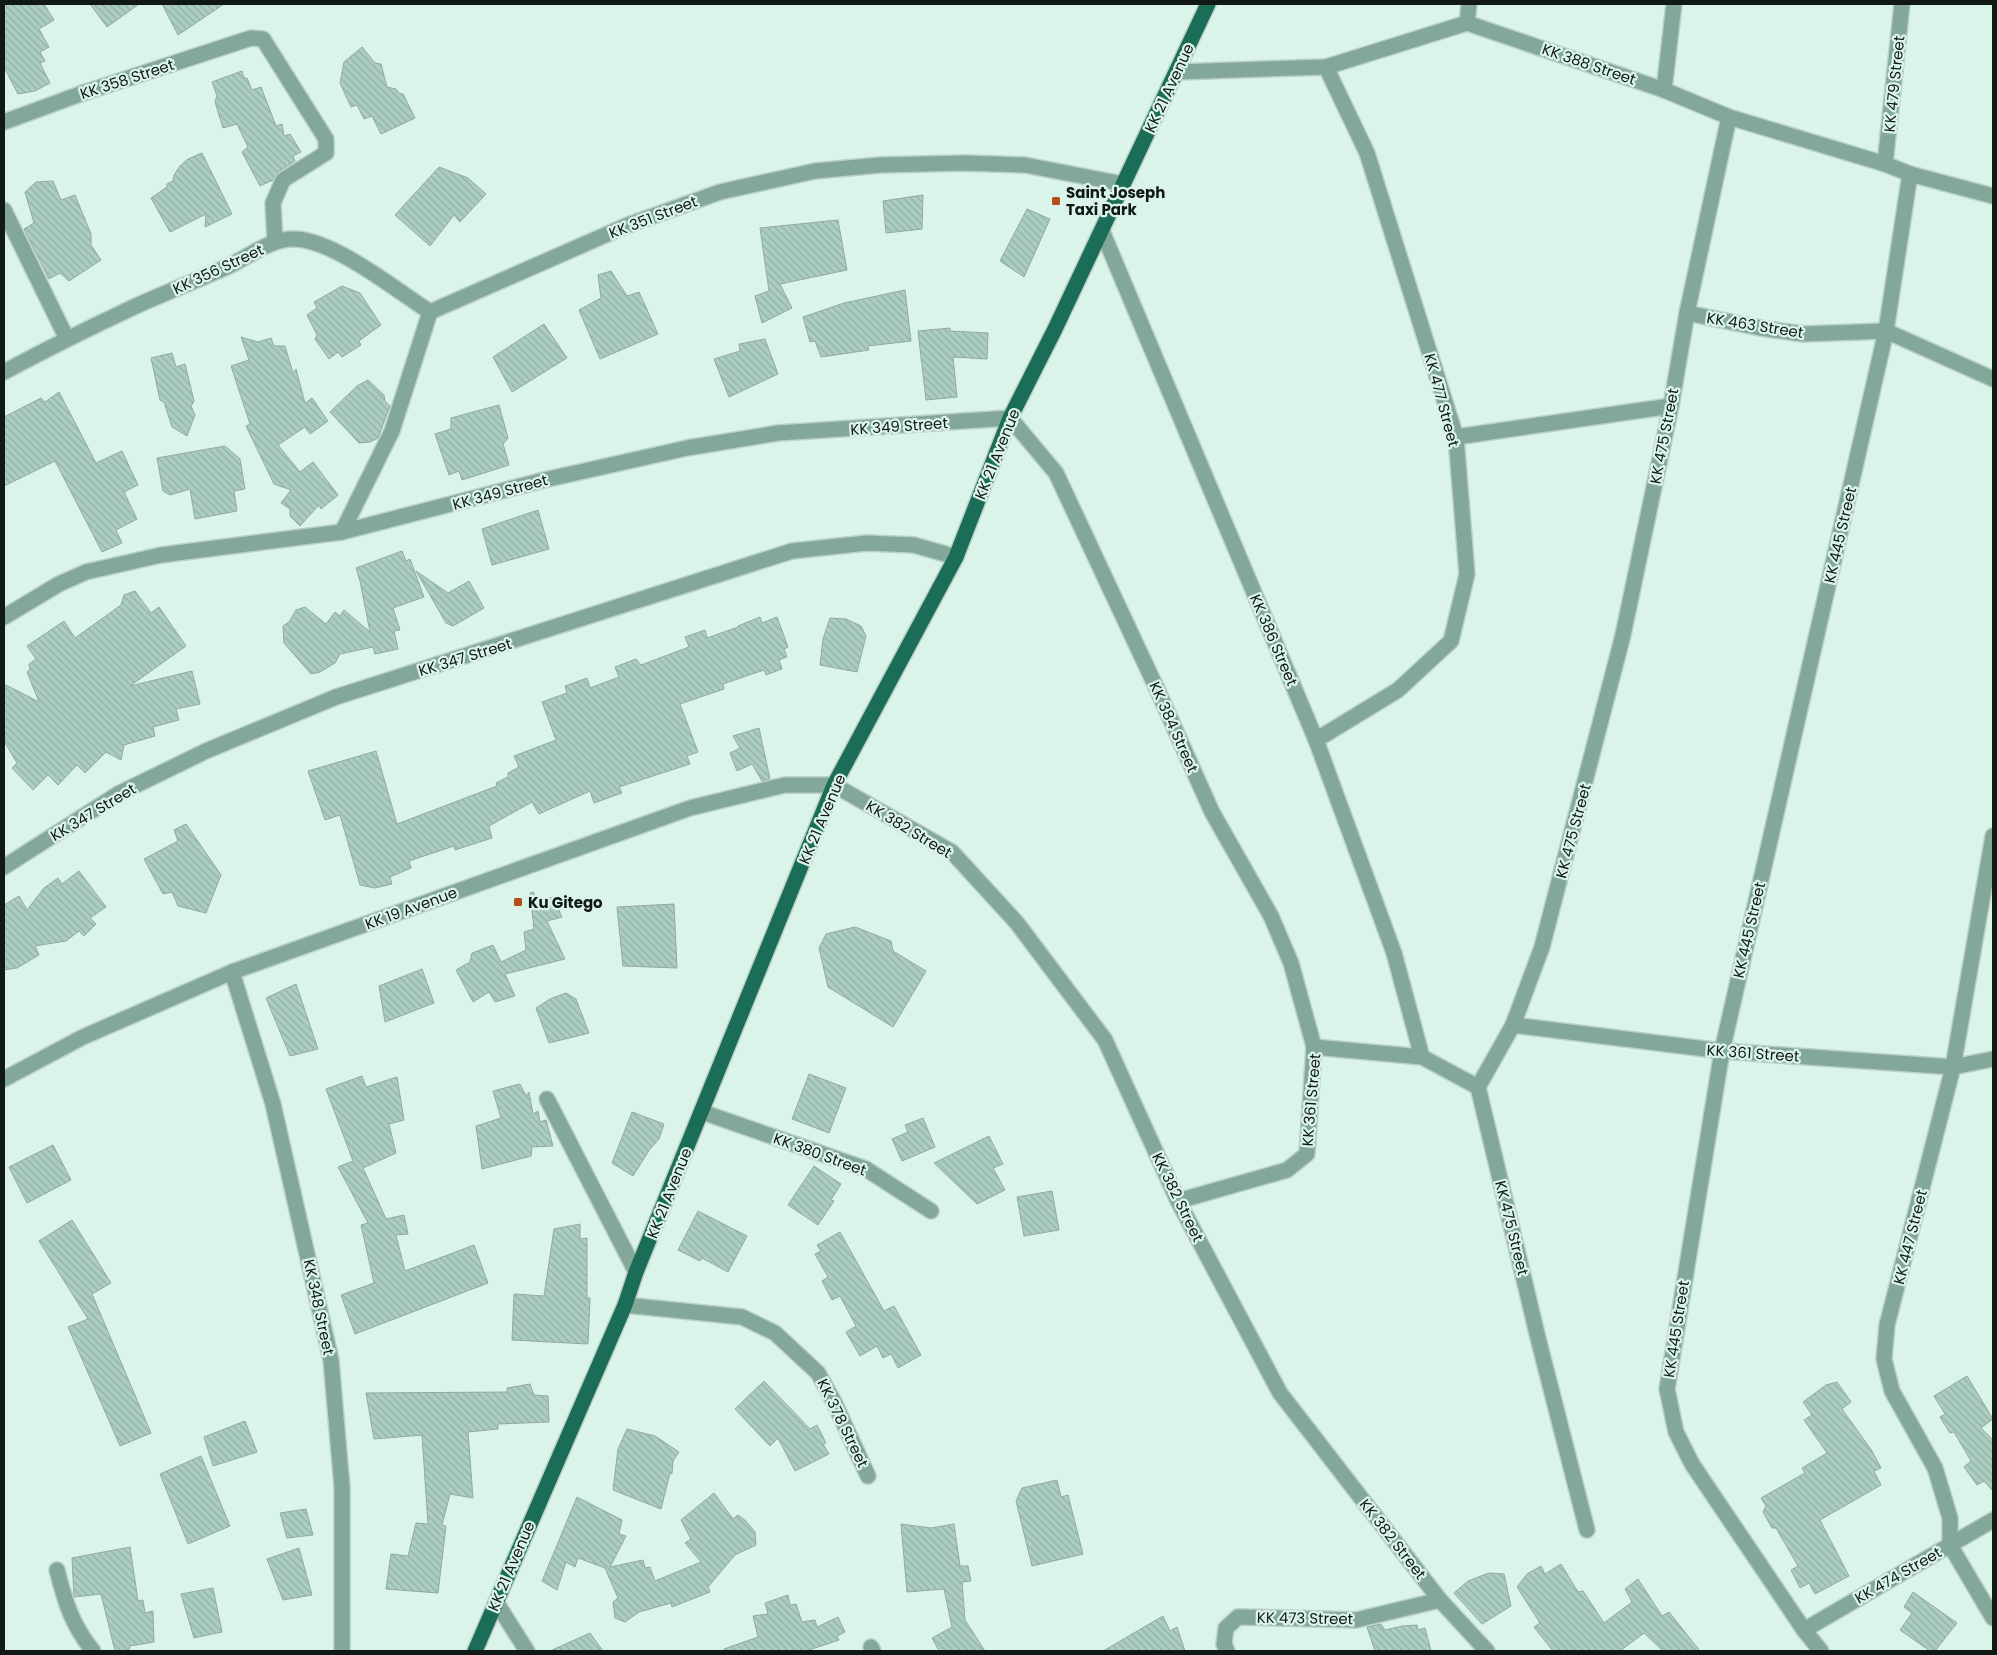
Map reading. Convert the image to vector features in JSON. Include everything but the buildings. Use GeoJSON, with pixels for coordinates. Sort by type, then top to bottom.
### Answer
{"type":"FeatureCollection","features":[{"type":"Feature","properties":{"kind":"main road","name":"KK 21 Avenue"},"geometry":{"type":"LineString","coordinates":[[475,1651],[625,1305],[636,1272],[834,785],[956,557],[1010,418],[1102,231],[1208,4]]}},
{"type":"Feature","properties":{"kind":"street"},"geometry":{"type":"LineString","coordinates":[[1176,72],[1326,67],[1467,23],[1469,4]]}},
{"type":"Feature","properties":{"kind":"street"},"geometry":{"type":"LineString","coordinates":[[1664,90],[1674,4]]}},
{"type":"Feature","properties":{"kind":"street","name":"KK 479 Street"},"geometry":{"type":"LineString","coordinates":[[1886,164],[1902,4]]}},
{"type":"Feature","properties":{"kind":"street","name":"KK 388 Street"},"geometry":{"type":"LineString","coordinates":[[1467,23],[1664,90],[1729,117],[1886,164],[1910,174],[1993,196]]}},
{"type":"Feature","properties":{"kind":"street","name":"KK 358 Street"},"geometry":{"type":"LineString","coordinates":[[4,122],[83,93],[251,38],[263,39],[326,139],[326,154],[284,180],[273,203],[275,242]]}},
{"type":"Feature","properties":{"kind":"street","name":"KK 477 Street"},"geometry":{"type":"LineString","coordinates":[[1316,740],[1398,690],[1451,640],[1467,574],[1456,437],[1367,154],[1326,67]]}},
{"type":"Feature","properties":{"kind":"street","name":"KK 475 Street"},"geometry":{"type":"LineString","coordinates":[[1587,1530],[1538,1338],[1478,1087],[1513,1025],[1542,947],[1623,635],[1671,406],[1687,314],[1729,117]]}},
{"type":"Feature","properties":{"kind":"street","name":"KK 351 Street"},"geometry":{"type":"LineString","coordinates":[[430,312],[628,225],[720,192],[815,171],[880,165],[965,163],[1026,165],[1123,184]]}},
{"type":"Feature","properties":{"kind":"street","name":"KK 445 Street"},"geometry":{"type":"LineString","coordinates":[[1821,1651],[1804,1630],[1692,1464],[1676,1432],[1667,1389],[1722,1051],[1886,331],[1910,174]]}},
{"type":"Feature","properties":{"kind":"street"},"geometry":{"type":"LineString","coordinates":[[4,210],[66,339]]}},
{"type":"Feature","properties":{"kind":"street","name":"KK 386 Street"},"geometry":{"type":"LineString","coordinates":[[1102,231],[1316,740],[1394,953],[1422,1057]]}},
{"type":"Feature","properties":{"kind":"street","name":"KK 356 Street"},"geometry":{"type":"LineString","coordinates":[[4,372],[66,339],[230,265],[275,242],[295,239],[331,249],[430,312]]}},
{"type":"Feature","properties":{"kind":"street"},"geometry":{"type":"LineString","coordinates":[[342,532],[392,431],[430,312]]}},
{"type":"Feature","properties":{"kind":"street","name":"KK 463 Street"},"geometry":{"type":"LineString","coordinates":[[1687,314],[1803,334],[1886,331],[1993,379]]}},
{"type":"Feature","properties":{"kind":"street"},"geometry":{"type":"LineString","coordinates":[[1456,437],[1671,406]]}},
{"type":"Feature","properties":{"kind":"street","name":"KK 349 Street"},"geometry":{"type":"LineString","coordinates":[[4,617],[58,584],[86,572],[160,555],[342,532],[544,480],[687,448],[778,433],[1010,418]]}},
{"type":"Feature","properties":{"kind":"street","name":"KK 384 Street"},"geometry":{"type":"LineString","coordinates":[[1010,418],[1056,473],[1212,812],[1271,916],[1291,963],[1314,1047]]}},
{"type":"Feature","properties":{"kind":"street","name":"KK 347 Street"},"geometry":{"type":"LineString","coordinates":[[4,867],[118,794],[206,751],[336,697],[792,551],[867,543],[914,545],[956,557]]}},
{"type":"Feature","properties":{"kind":"street","name":"KK 19 Avenue"},"geometry":{"type":"LineString","coordinates":[[4,1080],[83,1037],[232,972],[690,808],[785,785],[834,785]]}},
{"type":"Feature","properties":{"kind":"street","name":"KK 382 Street"},"geometry":{"type":"LineString","coordinates":[[834,785],[952,852],[1018,922],[1105,1040],[1178,1201],[1280,1392],[1440,1600],[1487,1651]]}},
{"type":"Feature","properties":{"kind":"street","name":"KK 447 Street"},"geometry":{"type":"LineString","coordinates":[[1950,1545],[1950,1518],[1936,1468],[1892,1391],[1884,1359],[1887,1326],[1953,1067],[1993,836]]}},
{"type":"Feature","properties":{"kind":"street","name":"KK 348 Street"},"geometry":{"type":"LineString","coordinates":[[232,972],[273,1104],[331,1360],[342,1487],[342,1651]]}},
{"type":"Feature","properties":{"kind":"street","name":"KK 361 Street"},"geometry":{"type":"LineString","coordinates":[[1513,1025],[1722,1051],[1953,1067],[1993,1059]]}},
{"type":"Feature","properties":{"kind":"street","name":"KK 361 Street"},"geometry":{"type":"LineString","coordinates":[[1178,1201],[1287,1170],[1307,1154],[1314,1047],[1422,1057],[1478,1087]]}},
{"type":"Feature","properties":{"kind":"street"},"geometry":{"type":"LineString","coordinates":[[547,1100],[636,1272]]}},
{"type":"Feature","properties":{"kind":"street","name":"KK 380 Street"},"geometry":{"type":"LineString","coordinates":[[702,1112],[866,1169],[931,1211]]}},
{"type":"Feature","properties":{"kind":"street","name":"KK 378 Street"},"geometry":{"type":"LineString","coordinates":[[625,1305],[742,1317],[775,1333],[818,1373],[834,1402],[868,1476]]}},
{"type":"Feature","properties":{"kind":"street","name":"KK 474 Street"},"geometry":{"type":"LineString","coordinates":[[1804,1630],[1993,1520]]}},
{"type":"Feature","properties":{"kind":"street"},"geometry":{"type":"LineString","coordinates":[[1950,1545],[1993,1618]]}},
{"type":"Feature","properties":{"kind":"street"},"geometry":{"type":"LineString","coordinates":[[57,1570],[66,1606],[77,1630],[93,1651]]}},
{"type":"Feature","properties":{"kind":"street","name":"KK 473 Street"},"geometry":{"type":"LineString","coordinates":[[1227,1651],[1224,1644],[1226,1628],[1238,1617],[1356,1620],[1440,1600]]}},
{"type":"Feature","properties":{"kind":"street"},"geometry":{"type":"LineString","coordinates":[[496,1602],[527,1651]]}},
{"type":"Feature","properties":{"kind":"place","name":"Saint Joseph Taxi Park"},"geometry":{"type":"Point","coordinates":[1056,201]}},
{"type":"Feature","properties":{"kind":"place","name":"Ku Gitego"},"geometry":{"type":"Point","coordinates":[518,902]}}]}
